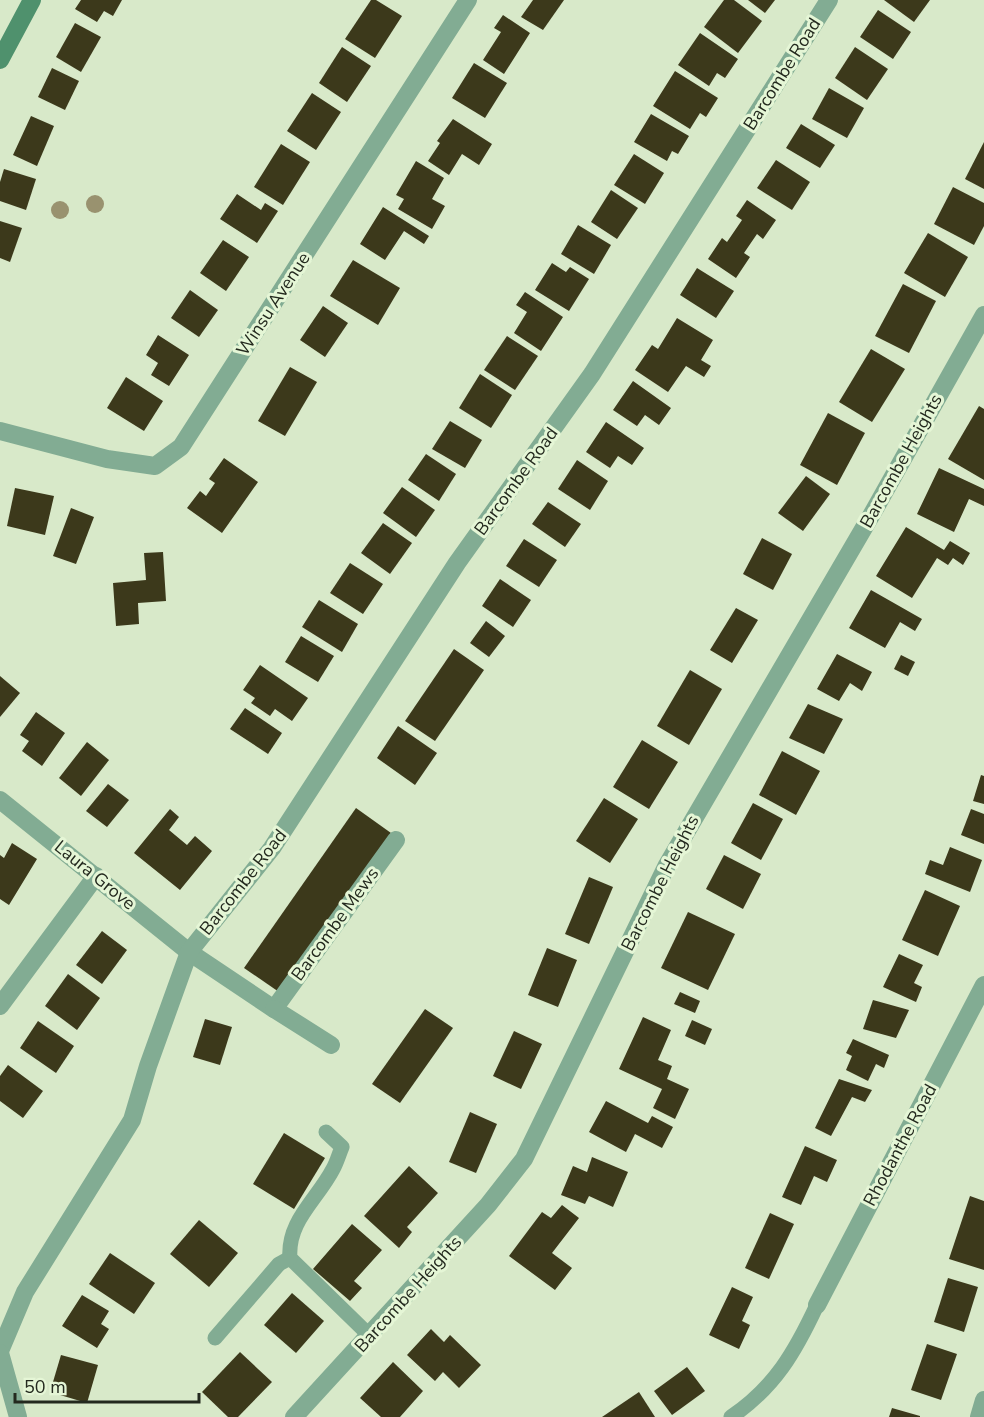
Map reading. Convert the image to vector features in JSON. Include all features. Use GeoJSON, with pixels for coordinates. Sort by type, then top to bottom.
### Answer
{"type":"FeatureCollection","features":[{"type":"Feature","properties":{"kind":"street"},"geometry":{"type":"LineString","coordinates":[[0,60],[32,0]]}},
{"type":"Feature","properties":{"kind":"street","name":"Winsu Avenue"},"geometry":{"type":"LineString","coordinates":[[0,431],[107,459],[155,466],[181,447],[468,0]]}},
{"type":"Feature","properties":{"kind":"street","name":"Barcombe Road"},"geometry":{"type":"LineString","coordinates":[[189,952],[272,848],[457,563],[592,374],[829,0]]}},
{"type":"Feature","properties":{"kind":"street","name":"Barcombe Heights"},"geometry":{"type":"LineString","coordinates":[[294,1417],[488,1205],[524,1159],[667,865],[872,514],[984,315]]}},
{"type":"Feature","properties":{"kind":"street","name":"Laura Grove"},"geometry":{"type":"LineString","coordinates":[[0,800],[189,952]]}},
{"type":"Feature","properties":{"kind":"street","name":"Barcombe Mews"},"geometry":{"type":"LineString","coordinates":[[274,1009],[396,840]]}},
{"type":"Feature","properties":{"kind":"street"},"geometry":{"type":"LineString","coordinates":[[0,1006],[96,876]]}},
{"type":"Feature","properties":{"kind":"street"},"geometry":{"type":"LineString","coordinates":[[18,1417],[0,1352],[25,1292],[132,1120],[148,1066],[189,952],[331,1045]]}},
{"type":"Feature","properties":{"kind":"street","name":"Rhodanthe Road"},"geometry":{"type":"LineString","coordinates":[[817,1305],[984,985]]}},
{"type":"Feature","properties":{"kind":"street"},"geometry":{"type":"LineString","coordinates":[[979,1417],[984,1400]]}},
{"type":"Feature","properties":{"kind":"lane"},"geometry":{"type":"LineString","coordinates":[[326,1132],[342,1147],[333,1169],[298,1220],[289,1241],[290,1258],[370,1336]]}},
{"type":"Feature","properties":{"kind":"lane"},"geometry":{"type":"LineString","coordinates":[[215,1338],[279,1264],[290,1258]]}},
{"type":"Feature","properties":{"kind":"lane"},"geometry":{"type":"LineString","coordinates":[[731,1417],[755,1398],[788,1362],[817,1305]]}},
{"type":"Feature","properties":{"kind":"building"},"geometry":{"type":"Polygon","coordinates":[[[81,0],[122,0],[113,16],[104,11],[97,22],[75,9],[81,0]]]}},
{"type":"Feature","properties":{"kind":"building"},"geometry":{"type":"Polygon","coordinates":[[[371,0],[376,0],[402,16],[375,58],[345,39],[371,0]]]}},
{"type":"Feature","properties":{"kind":"building"},"geometry":{"type":"Polygon","coordinates":[[[533,0],[564,0],[543,30],[521,17],[533,0]]]}},
{"type":"Feature","properties":{"kind":"building"},"geometry":{"type":"Polygon","coordinates":[[[724,0],[734,0],[762,21],[738,53],[704,27],[724,0]]]}},
{"type":"Feature","properties":{"kind":"building"},"geometry":{"type":"Polygon","coordinates":[[[748,0],[775,0],[765,13],[748,0]]]}},
{"type":"Feature","properties":{"kind":"building"},"geometry":{"type":"Polygon","coordinates":[[[884,0],[930,0],[914,22],[884,0]]]}},
{"type":"Feature","properties":{"kind":"building"},"geometry":{"type":"Polygon","coordinates":[[[878,10],[911,32],[893,59],[860,37],[878,10]]]}},
{"type":"Feature","properties":{"kind":"building"},"geometry":{"type":"Polygon","coordinates":[[[503,15],[530,33],[504,74],[483,60],[501,32],[494,28],[503,15]]]}},
{"type":"Feature","properties":{"kind":"building"},"geometry":{"type":"Polygon","coordinates":[[[75,23],[101,37],[81,72],[56,57],[75,23]]]}},
{"type":"Feature","properties":{"kind":"building"},"geometry":{"type":"Polygon","coordinates":[[[700,33],[738,59],[725,78],[717,73],[709,86],[678,65],[700,33]]]}},
{"type":"Feature","properties":{"kind":"building"},"geometry":{"type":"Polygon","coordinates":[[[342,47],[371,66],[347,102],[319,83],[342,47]]]}},
{"type":"Feature","properties":{"kind":"building"},"geometry":{"type":"Polygon","coordinates":[[[855,47],[888,69],[867,100],[835,78],[855,47]]]}},
{"type":"Feature","properties":{"kind":"building"},"geometry":{"type":"Polygon","coordinates":[[[474,63],[507,83],[485,118],[452,98],[474,63]]]}},
{"type":"Feature","properties":{"kind":"building"},"geometry":{"type":"Polygon","coordinates":[[[52,68],[79,81],[65,110],[38,97],[52,68]]]}},
{"type":"Feature","properties":{"kind":"building"},"geometry":{"type":"Polygon","coordinates":[[[675,71],[718,98],[706,117],[700,113],[690,129],[653,106],[675,71]]]}},
{"type":"Feature","properties":{"kind":"building"},"geometry":{"type":"Polygon","coordinates":[[[829,88],[864,108],[847,138],[812,119],[829,88]]]}},
{"type":"Feature","properties":{"kind":"building"},"geometry":{"type":"Polygon","coordinates":[[[312,93],[341,112],[316,150],[287,131],[312,93]]]}},
{"type":"Feature","properties":{"kind":"building"},"geometry":{"type":"Polygon","coordinates":[[[651,114],[689,136],[678,154],[672,151],[667,161],[634,142],[651,114]]]}},
{"type":"Feature","properties":{"kind":"building"},"geometry":{"type":"Polygon","coordinates":[[[31,116],[54,126],[37,166],[13,155],[31,116]]]}},
{"type":"Feature","properties":{"kind":"building"},"geometry":{"type":"Polygon","coordinates":[[[453,119],[492,144],[479,165],[462,154],[449,175],[428,161],[440,143],[437,141],[453,119]]]}},
{"type":"Feature","properties":{"kind":"building"},"geometry":{"type":"Polygon","coordinates":[[[801,124],[835,145],[820,168],[786,148],[801,124]]]}},
{"type":"Feature","properties":{"kind":"building"},"geometry":{"type":"Polygon","coordinates":[[[984,142],[984,189],[965,179],[984,142]]]}},
{"type":"Feature","properties":{"kind":"building"},"geometry":{"type":"Polygon","coordinates":[[[281,144],[310,162],[283,205],[254,187],[281,144]]]}},
{"type":"Feature","properties":{"kind":"building"},"geometry":{"type":"Polygon","coordinates":[[[634,154],[664,173],[645,204],[614,185],[634,154]]]}},
{"type":"Feature","properties":{"kind":"building"},"geometry":{"type":"Polygon","coordinates":[[[776,160],[810,182],[792,210],[757,188],[776,160]]]}},
{"type":"Feature","properties":{"kind":"building"},"geometry":{"type":"Polygon","coordinates":[[[416,161],[444,178],[432,199],[445,206],[432,229],[398,209],[404,199],[396,195],[416,161]]]}},
{"type":"Feature","properties":{"kind":"building"},"geometry":{"type":"Polygon","coordinates":[[[4,169],[36,179],[26,210],[0,201],[0,182],[4,169]]]}},
{"type":"Feature","properties":{"kind":"building"},"geometry":{"type":"Polygon","coordinates":[[[953,187],[984,203],[984,226],[974,245],[934,224],[953,187]]]}},
{"type":"Feature","properties":{"kind":"building"},"geometry":{"type":"Polygon","coordinates":[[[611,190],[638,208],[617,239],[591,222],[611,190]]]}},
{"type":"Feature","properties":{"kind":"building"},"geometry":{"type":"Polygon","coordinates":[[[237,194],[261,210],[265,203],[278,211],[257,243],[220,219],[237,194]]]}},
{"type":"Feature","properties":{"kind":"building"},"geometry":{"type":"Polygon","coordinates":[[[747,200],[776,220],[763,239],[757,234],[744,253],[750,257],[736,278],[708,259],[722,238],[727,242],[742,220],[736,216],[747,200]]]}},
{"type":"Feature","properties":{"kind":"building"},"geometry":{"type":"Polygon","coordinates":[[[383,207],[429,236],[424,244],[404,231],[385,260],[360,244],[383,207]]]}},
{"type":"Feature","properties":{"kind":"building"},"geometry":{"type":"Polygon","coordinates":[[[0,221],[22,228],[10,262],[0,258],[0,221]]]}},
{"type":"Feature","properties":{"kind":"building"},"geometry":{"type":"Polygon","coordinates":[[[578,225],[611,245],[594,274],[561,254],[578,225]]]}},
{"type":"Feature","properties":{"kind":"building"},"geometry":{"type":"Polygon","coordinates":[[[928,233],[968,257],[945,297],[904,273],[928,233]]]}},
{"type":"Feature","properties":{"kind":"building"},"geometry":{"type":"Polygon","coordinates":[[[223,240],[249,257],[226,291],[200,273],[223,240]]]}},
{"type":"Feature","properties":{"kind":"building"},"geometry":{"type":"Polygon","coordinates":[[[353,260],[400,288],[378,325],[330,296],[353,260]]]}},
{"type":"Feature","properties":{"kind":"building"},"geometry":{"type":"Polygon","coordinates":[[[552,263],[566,272],[570,267],[589,279],[569,311],[535,290],[552,263]]]}},
{"type":"Feature","properties":{"kind":"building"},"geometry":{"type":"Polygon","coordinates":[[[697,268],[734,291],[716,318],[680,295],[697,268]]]}},
{"type":"Feature","properties":{"kind":"building"},"geometry":{"type":"Polygon","coordinates":[[[903,284],[936,301],[909,353],[875,336],[903,284]]]}},
{"type":"Feature","properties":{"kind":"building"},"geometry":{"type":"Polygon","coordinates":[[[190,290],[218,310],[199,337],[171,318],[190,290]]]}},
{"type":"Feature","properties":{"kind":"building"},"geometry":{"type":"Polygon","coordinates":[[[525,292],[563,317],[541,351],[514,333],[527,312],[516,305],[525,292]]]}},
{"type":"Feature","properties":{"kind":"building"},"geometry":{"type":"Polygon","coordinates":[[[323,306],[348,323],[325,357],[300,340],[323,306]]]}},
{"type":"Feature","properties":{"kind":"building"},"geometry":{"type":"Polygon","coordinates":[[[677,318],[713,340],[701,360],[711,366],[704,377],[686,366],[668,392],[635,370],[652,345],[658,349],[677,318]]]}},
{"type":"Feature","properties":{"kind":"building"},"geometry":{"type":"Polygon","coordinates":[[[158,335],[189,355],[169,386],[151,375],[158,363],[146,355],[158,335]]]}},
{"type":"Feature","properties":{"kind":"building"},"geometry":{"type":"Polygon","coordinates":[[[507,336],[538,356],[515,390],[484,370],[507,336]]]}},
{"type":"Feature","properties":{"kind":"building"},"geometry":{"type":"Polygon","coordinates":[[[871,349],[905,369],[872,422],[839,402],[871,349]]]}},
{"type":"Feature","properties":{"kind":"building"},"geometry":{"type":"Polygon","coordinates":[[[290,367],[317,382],[285,436],[258,421],[290,367]]]}},
{"type":"Feature","properties":{"kind":"building"},"geometry":{"type":"Polygon","coordinates":[[[480,374],[512,395],[491,428],[459,408],[480,374]]]}},
{"type":"Feature","properties":{"kind":"building"},"geometry":{"type":"Polygon","coordinates":[[[126,377],[163,401],[144,431],[107,408],[126,377]]]}},
{"type":"Feature","properties":{"kind":"building"},"geometry":{"type":"Polygon","coordinates":[[[633,381],[671,408],[659,425],[645,415],[637,426],[613,410],[633,381]]]}},
{"type":"Feature","properties":{"kind":"building"},"geometry":{"type":"Polygon","coordinates":[[[979,406],[984,409],[984,480],[948,459],[979,406]]]}},
{"type":"Feature","properties":{"kind":"building"},"geometry":{"type":"Polygon","coordinates":[[[828,413],[865,433],[837,485],[800,465],[828,413]]]}},
{"type":"Feature","properties":{"kind":"building"},"geometry":{"type":"Polygon","coordinates":[[[450,421],[482,440],[465,468],[432,449],[450,421]]]}},
{"type":"Feature","properties":{"kind":"building"},"geometry":{"type":"Polygon","coordinates":[[[606,422],[644,448],[632,465],[618,456],[610,468],[586,452],[606,422]]]}},
{"type":"Feature","properties":{"kind":"building"},"geometry":{"type":"Polygon","coordinates":[[[426,454],[456,474],[439,501],[408,480],[426,454]]]}},
{"type":"Feature","properties":{"kind":"building"},"geometry":{"type":"Polygon","coordinates":[[[224,458],[258,482],[222,533],[187,508],[200,491],[206,496],[215,483],[209,479],[224,458]]]}},
{"type":"Feature","properties":{"kind":"building"},"geometry":{"type":"Polygon","coordinates":[[[577,460],[608,481],[590,510],[558,489],[577,460]]]}},
{"type":"Feature","properties":{"kind":"building"},"geometry":{"type":"Polygon","coordinates":[[[939,468],[984,489],[984,506],[969,499],[954,532],[917,514],[939,468]]]}},
{"type":"Feature","properties":{"kind":"building"},"geometry":{"type":"Polygon","coordinates":[[[806,476],[830,494],[803,531],[778,513],[806,476]]]}},
{"type":"Feature","properties":{"kind":"building"},"geometry":{"type":"Polygon","coordinates":[[[402,487],[435,510],[416,537],[383,513],[402,487]]]}},
{"type":"Feature","properties":{"kind":"building"},"geometry":{"type":"Polygon","coordinates":[[[15,488],[54,496],[45,535],[7,526],[15,488]]]}},
{"type":"Feature","properties":{"kind":"building"},"geometry":{"type":"Polygon","coordinates":[[[548,502],[581,524],[565,547],[532,524],[548,502]]]}},
{"type":"Feature","properties":{"kind":"building"},"geometry":{"type":"Polygon","coordinates":[[[71,508],[94,517],[76,564],[53,556],[71,508]]]}},
{"type":"Feature","properties":{"kind":"building"},"geometry":{"type":"Polygon","coordinates":[[[383,523],[412,543],[390,574],[361,553],[383,523]]]}},
{"type":"Feature","properties":{"kind":"building"},"geometry":{"type":"Polygon","coordinates":[[[906,527],[944,550],[950,541],[970,553],[963,565],[953,558],[948,565],[937,558],[912,598],[876,576],[906,527]]]}},
{"type":"Feature","properties":{"kind":"building"},"geometry":{"type":"Polygon","coordinates":[[[762,538],[792,554],[773,590],[743,574],[762,538]]]}},
{"type":"Feature","properties":{"kind":"building"},"geometry":{"type":"Polygon","coordinates":[[[524,539],[557,560],[539,587],[506,566],[524,539]]]}},
{"type":"Feature","properties":{"kind":"building"},"geometry":{"type":"Polygon","coordinates":[[[163,552],[166,601],[138,603],[139,624],[116,626],[113,583],[146,580],[144,553],[163,552]]]}},
{"type":"Feature","properties":{"kind":"building"},"geometry":{"type":"Polygon","coordinates":[[[350,563],[383,584],[363,614],[330,593],[350,563]]]}},
{"type":"Feature","properties":{"kind":"building"},"geometry":{"type":"Polygon","coordinates":[[[500,579],[531,600],[513,627],[482,606],[500,579]]]}},
{"type":"Feature","properties":{"kind":"building"},"geometry":{"type":"Polygon","coordinates":[[[871,590],[922,619],[915,631],[900,622],[885,648],[849,628],[871,590]]]}},
{"type":"Feature","properties":{"kind":"building"},"geometry":{"type":"Polygon","coordinates":[[[319,600],[358,624],[342,652],[302,627],[319,600]]]}},
{"type":"Feature","properties":{"kind":"building"},"geometry":{"type":"Polygon","coordinates":[[[736,608],[758,620],[732,663],[710,650],[736,608]]]}},
{"type":"Feature","properties":{"kind":"building"},"geometry":{"type":"Polygon","coordinates":[[[486,621],[505,636],[489,657],[470,643],[486,621]]]}},
{"type":"Feature","properties":{"kind":"building"},"geometry":{"type":"Polygon","coordinates":[[[301,636],[334,656],[318,682],[285,662],[301,636]]]}},
{"type":"Feature","properties":{"kind":"building"},"geometry":{"type":"Polygon","coordinates":[[[454,649],[484,670],[435,741],[405,721],[454,649]]]}},
{"type":"Feature","properties":{"kind":"building"},"geometry":{"type":"Polygon","coordinates":[[[837,654],[872,672],[862,691],[850,683],[839,701],[817,689],[837,654]]]}},
{"type":"Feature","properties":{"kind":"building"},"geometry":{"type":"Polygon","coordinates":[[[901,655],[915,662],[908,676],[894,669],[901,655]]]}},
{"type":"Feature","properties":{"kind":"building"},"geometry":{"type":"Polygon","coordinates":[[[260,665],[308,698],[292,721],[275,709],[270,716],[251,703],[255,698],[243,690],[260,665]]]}},
{"type":"Feature","properties":{"kind":"building"},"geometry":{"type":"Polygon","coordinates":[[[690,670],[722,689],[689,745],[657,726],[690,670]]]}},
{"type":"Feature","properties":{"kind":"building"},"geometry":{"type":"Polygon","coordinates":[[[0,676],[20,693],[0,717],[0,676]]]}},
{"type":"Feature","properties":{"kind":"building"},"geometry":{"type":"Polygon","coordinates":[[[808,704],[843,719],[824,754],[789,738],[808,704]]]}},
{"type":"Feature","properties":{"kind":"building"},"geometry":{"type":"Polygon","coordinates":[[[245,708],[282,733],[268,754],[230,729],[245,708]]]}},
{"type":"Feature","properties":{"kind":"building"},"geometry":{"type":"Polygon","coordinates":[[[36,712],[65,733],[42,766],[22,751],[29,741],[20,735],[36,712]]]}},
{"type":"Feature","properties":{"kind":"building"},"geometry":{"type":"Polygon","coordinates":[[[398,726],[437,753],[415,785],[377,758],[398,726]]]}},
{"type":"Feature","properties":{"kind":"building"},"geometry":{"type":"Polygon","coordinates":[[[642,740],[678,762],[649,809],[613,787],[642,740]]]}},
{"type":"Feature","properties":{"kind":"building"},"geometry":{"type":"Polygon","coordinates":[[[87,742],[109,760],[81,796],[59,778],[87,742]]]}},
{"type":"Feature","properties":{"kind":"building"},"geometry":{"type":"Polygon","coordinates":[[[782,751],[820,771],[796,815],[759,795],[782,751]]]}},
{"type":"Feature","properties":{"kind":"building"},"geometry":{"type":"Polygon","coordinates":[[[981,775],[984,776],[984,804],[973,801],[981,775]]]}},
{"type":"Feature","properties":{"kind":"building"},"geometry":{"type":"Polygon","coordinates":[[[108,784],[129,800],[107,827],[86,811],[108,784]]]}},
{"type":"Feature","properties":{"kind":"building"},"geometry":{"type":"Polygon","coordinates":[[[604,798],[638,819],[610,863],[576,841],[604,798]]]}},
{"type":"Feature","properties":{"kind":"building"},"geometry":{"type":"Polygon","coordinates":[[[753,803],[783,819],[761,860],[731,843],[753,803]]]}},
{"type":"Feature","properties":{"kind":"building"},"geometry":{"type":"Polygon","coordinates":[[[356,808],[391,833],[279,992],[244,968],[356,808]]]}},
{"type":"Feature","properties":{"kind":"building"},"geometry":{"type":"Polygon","coordinates":[[[170,809],[179,817],[169,830],[187,845],[195,836],[212,851],[180,890],[134,853],[170,809]]]}},
{"type":"Feature","properties":{"kind":"building"},"geometry":{"type":"Polygon","coordinates":[[[971,809],[984,814],[984,844],[961,835],[971,809]]]}},
{"type":"Feature","properties":{"kind":"building"},"geometry":{"type":"Polygon","coordinates":[[[12,843],[37,859],[9,905],[0,899],[0,855],[4,858],[12,843]]]}},
{"type":"Feature","properties":{"kind":"building"},"geometry":{"type":"Polygon","coordinates":[[[950,847],[982,860],[970,892],[925,874],[930,860],[943,865],[950,847]]]}},
{"type":"Feature","properties":{"kind":"building"},"geometry":{"type":"Polygon","coordinates":[[[724,855],[761,874],[743,909],[706,889],[724,855]]]}},
{"type":"Feature","properties":{"kind":"building"},"geometry":{"type":"Polygon","coordinates":[[[589,877],[613,887],[589,944],[565,934],[589,877]]]}},
{"type":"Feature","properties":{"kind":"building"},"geometry":{"type":"Polygon","coordinates":[[[925,890],[960,906],[938,956],[902,940],[925,890]]]}},
{"type":"Feature","properties":{"kind":"building"},"geometry":{"type":"Polygon","coordinates":[[[688,912],[735,934],[708,990],[661,968],[688,912]]]}},
{"type":"Feature","properties":{"kind":"building"},"geometry":{"type":"Polygon","coordinates":[[[102,931],[127,950],[102,984],[76,965],[102,931]]]}},
{"type":"Feature","properties":{"kind":"building"},"geometry":{"type":"Polygon","coordinates":[[[547,948],[577,960],[558,1007],[528,995],[547,948]]]}},
{"type":"Feature","properties":{"kind":"building"},"geometry":{"type":"Polygon","coordinates":[[[899,954],[923,965],[914,983],[922,987],[916,1002],[883,987],[899,954]]]}},
{"type":"Feature","properties":{"kind":"building"},"geometry":{"type":"Polygon","coordinates":[[[68,974],[100,998],[77,1030],[45,1006],[68,974]]]}},
{"type":"Feature","properties":{"kind":"building"},"geometry":{"type":"Polygon","coordinates":[[[680,992],[700,1001],[695,1013],[674,1004],[680,992]]]}},
{"type":"Feature","properties":{"kind":"building"},"geometry":{"type":"Polygon","coordinates":[[[873,1000],[909,1010],[896,1038],[863,1029],[873,1000]]]}},
{"type":"Feature","properties":{"kind":"building"},"geometry":{"type":"Polygon","coordinates":[[[425,1009],[453,1028],[400,1103],[372,1084],[425,1009]]]}},
{"type":"Feature","properties":{"kind":"building"},"geometry":{"type":"Polygon","coordinates":[[[643,1017],[671,1030],[658,1060],[672,1066],[667,1079],[689,1089],[675,1119],[653,1108],[662,1089],[619,1069],[643,1017]]]}},
{"type":"Feature","properties":{"kind":"building"},"geometry":{"type":"Polygon","coordinates":[[[205,1019],[232,1027],[220,1065],[193,1057],[205,1019]]]}},
{"type":"Feature","properties":{"kind":"building"},"geometry":{"type":"Polygon","coordinates":[[[692,1020],[712,1029],[705,1045],[685,1036],[692,1020]]]}},
{"type":"Feature","properties":{"kind":"building"},"geometry":{"type":"Polygon","coordinates":[[[38,1021],[74,1046],[56,1073],[20,1048],[38,1021]]]}},
{"type":"Feature","properties":{"kind":"building"},"geometry":{"type":"Polygon","coordinates":[[[514,1031],[542,1044],[521,1089],[493,1076],[514,1031]]]}},
{"type":"Feature","properties":{"kind":"building"},"geometry":{"type":"Polygon","coordinates":[[[853,1039],[889,1055],[884,1068],[876,1064],[868,1081],[846,1070],[852,1056],[846,1053],[853,1039]]]}},
{"type":"Feature","properties":{"kind":"building"},"geometry":{"type":"Polygon","coordinates":[[[8,1065],[43,1091],[23,1118],[0,1101],[0,1076],[8,1065]]]}},
{"type":"Feature","properties":{"kind":"building"},"geometry":{"type":"Polygon","coordinates":[[[839,1079],[872,1090],[865,1102],[852,1097],[831,1136],[815,1128],[839,1079]]]}},
{"type":"Feature","properties":{"kind":"building"},"geometry":{"type":"Polygon","coordinates":[[[606,1101],[648,1123],[652,1116],[673,1127],[662,1148],[635,1134],[626,1152],[589,1132],[606,1101]]]}},
{"type":"Feature","properties":{"kind":"building"},"geometry":{"type":"Polygon","coordinates":[[[470,1112],[497,1124],[476,1173],[449,1162],[470,1112]]]}},
{"type":"Feature","properties":{"kind":"building"},"geometry":{"type":"Polygon","coordinates":[[[284,1133],[325,1158],[294,1209],[253,1184],[284,1133]]]}},
{"type":"Feature","properties":{"kind":"building"},"geometry":{"type":"Polygon","coordinates":[[[805,1146],[837,1160],[827,1182],[814,1176],[801,1205],[782,1197],[805,1146]]]}},
{"type":"Feature","properties":{"kind":"building"},"geometry":{"type":"Polygon","coordinates":[[[592,1157],[628,1172],[613,1207],[589,1196],[585,1204],[561,1195],[573,1166],[587,1172],[592,1157]]]}},
{"type":"Feature","properties":{"kind":"building"},"geometry":{"type":"Polygon","coordinates":[[[409,1166],[438,1193],[407,1227],[412,1232],[399,1248],[364,1216],[409,1166]]]}},
{"type":"Feature","properties":{"kind":"building"},"geometry":{"type":"Polygon","coordinates":[[[970,1196],[984,1201],[984,1270],[949,1259],[970,1196]]]}},
{"type":"Feature","properties":{"kind":"building"},"geometry":{"type":"Polygon","coordinates":[[[562,1205],[579,1218],[552,1253],[572,1268],[555,1290],[509,1256],[542,1212],[551,1218],[562,1205]]]}},
{"type":"Feature","properties":{"kind":"building"},"geometry":{"type":"Polygon","coordinates":[[[770,1213],[794,1224],[769,1279],[745,1268],[770,1213]]]}},
{"type":"Feature","properties":{"kind":"building"},"geometry":{"type":"Polygon","coordinates":[[[199,1220],[238,1253],[209,1287],[170,1254],[199,1220]]]}},
{"type":"Feature","properties":{"kind":"building"},"geometry":{"type":"Polygon","coordinates":[[[352,1224],[382,1250],[354,1281],[362,1288],[350,1301],[313,1269],[352,1224]]]}},
{"type":"Feature","properties":{"kind":"building"},"geometry":{"type":"Polygon","coordinates":[[[110,1253],[155,1283],[134,1314],[89,1284],[110,1253]]]}},
{"type":"Feature","properties":{"kind":"building"},"geometry":{"type":"Polygon","coordinates":[[[948,1278],[978,1287],[964,1332],[934,1322],[948,1278]]]}},
{"type":"Feature","properties":{"kind":"building"},"geometry":{"type":"Polygon","coordinates":[[[732,1287],[753,1297],[742,1321],[750,1325],[739,1349],[709,1335],[732,1287]]]}},
{"type":"Feature","properties":{"kind":"building"},"geometry":{"type":"Polygon","coordinates":[[[292,1293],[324,1321],[296,1353],[264,1325],[292,1293]]]}},
{"type":"Feature","properties":{"kind":"building"},"geometry":{"type":"Polygon","coordinates":[[[82,1295],[109,1311],[101,1324],[109,1329],[97,1348],[62,1326],[82,1295]]]}},
{"type":"Feature","properties":{"kind":"building"},"geometry":{"type":"Polygon","coordinates":[[[431,1329],[444,1342],[450,1335],[481,1365],[459,1388],[443,1372],[435,1381],[407,1355],[431,1329]]]}},
{"type":"Feature","properties":{"kind":"building"},"geometry":{"type":"Polygon","coordinates":[[[927,1344],[957,1354],[941,1400],[911,1390],[927,1344]]]}},
{"type":"Feature","properties":{"kind":"building"},"geometry":{"type":"Polygon","coordinates":[[[240,1352],[272,1382],[238,1417],[228,1417],[202,1392],[240,1352]]]}},
{"type":"Feature","properties":{"kind":"building"},"geometry":{"type":"Polygon","coordinates":[[[61,1355],[98,1365],[87,1403],[50,1392],[61,1355]]]}},
{"type":"Feature","properties":{"kind":"building"},"geometry":{"type":"Polygon","coordinates":[[[393,1362],[423,1391],[400,1417],[381,1417],[360,1398],[393,1362]]]}},
{"type":"Feature","properties":{"kind":"building"},"geometry":{"type":"Polygon","coordinates":[[[687,1367],[705,1391],[672,1415],[654,1391],[687,1367]]]}},
{"type":"Feature","properties":{"kind":"building"},"geometry":{"type":"Polygon","coordinates":[[[639,1392],[655,1417],[602,1417],[639,1392]]]}},
{"type":"Feature","properties":{"kind":"building"},"geometry":{"type":"Polygon","coordinates":[[[892,1408],[920,1416],[920,1417],[889,1417],[892,1408]]]}}]}
